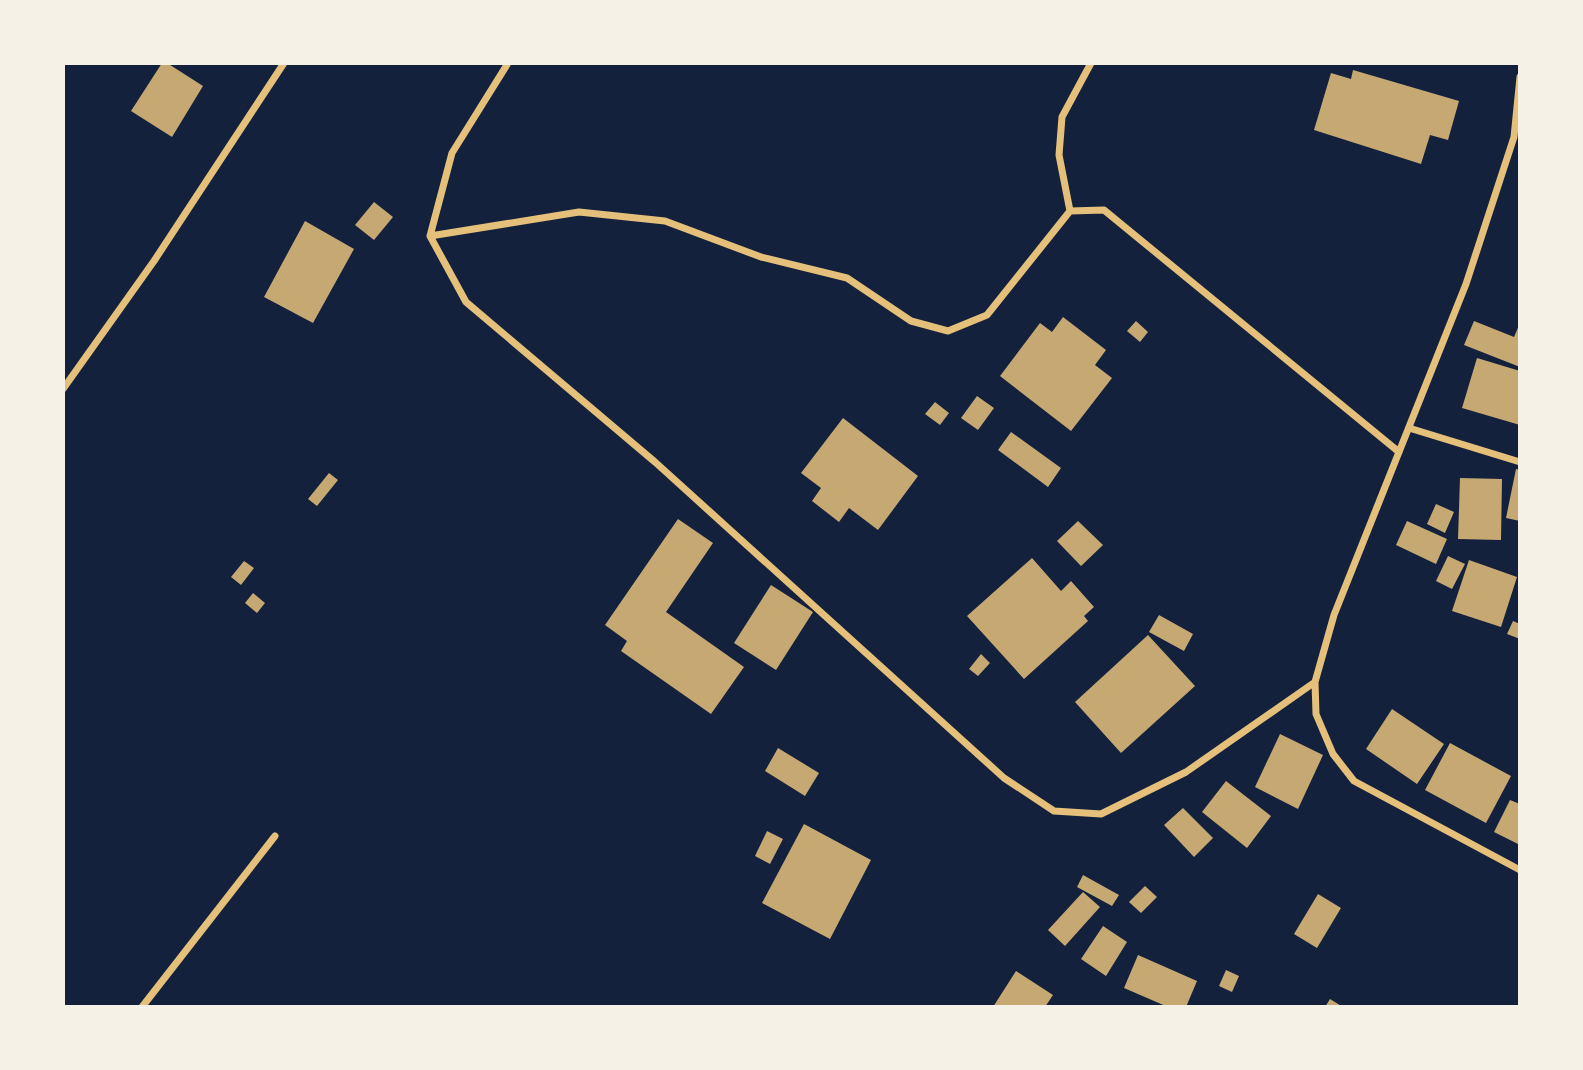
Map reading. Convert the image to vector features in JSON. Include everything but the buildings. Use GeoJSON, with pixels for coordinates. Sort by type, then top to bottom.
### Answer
{"type":"FeatureCollection","features":[{"type":"Feature","properties":{"kind":"street"},"geometry":{"type":"LineString","coordinates":[[63,389],[154,261],[284,63]]}},
{"type":"Feature","properties":{"kind":"street"},"geometry":{"type":"LineString","coordinates":[[508,63],[452,153],[430,236],[466,302],[655,462],[1004,778],[1054,811],[1101,814],[1186,772],[1315,682]]}},
{"type":"Feature","properties":{"kind":"street"},"geometry":{"type":"LineString","coordinates":[[430,236],[579,212],[665,221],[761,257],[846,278],[911,321],[948,331],[988,315],[1070,211],[1059,155],[1062,117],[1091,63]]}},
{"type":"Feature","properties":{"kind":"street"},"geometry":{"type":"LineString","coordinates":[[1520,77],[1514,137],[1466,284],[1334,615],[1315,682],[1316,714],[1333,754],[1354,781],[1520,870]]}},
{"type":"Feature","properties":{"kind":"street"},"geometry":{"type":"LineString","coordinates":[[1070,211],[1104,210],[1399,452]]}},
{"type":"Feature","properties":{"kind":"street"},"geometry":{"type":"LineString","coordinates":[[1409,428],[1520,462]]}},
{"type":"Feature","properties":{"kind":"street"},"geometry":{"type":"LineString","coordinates":[[142,1007],[275,835]]}}]}
